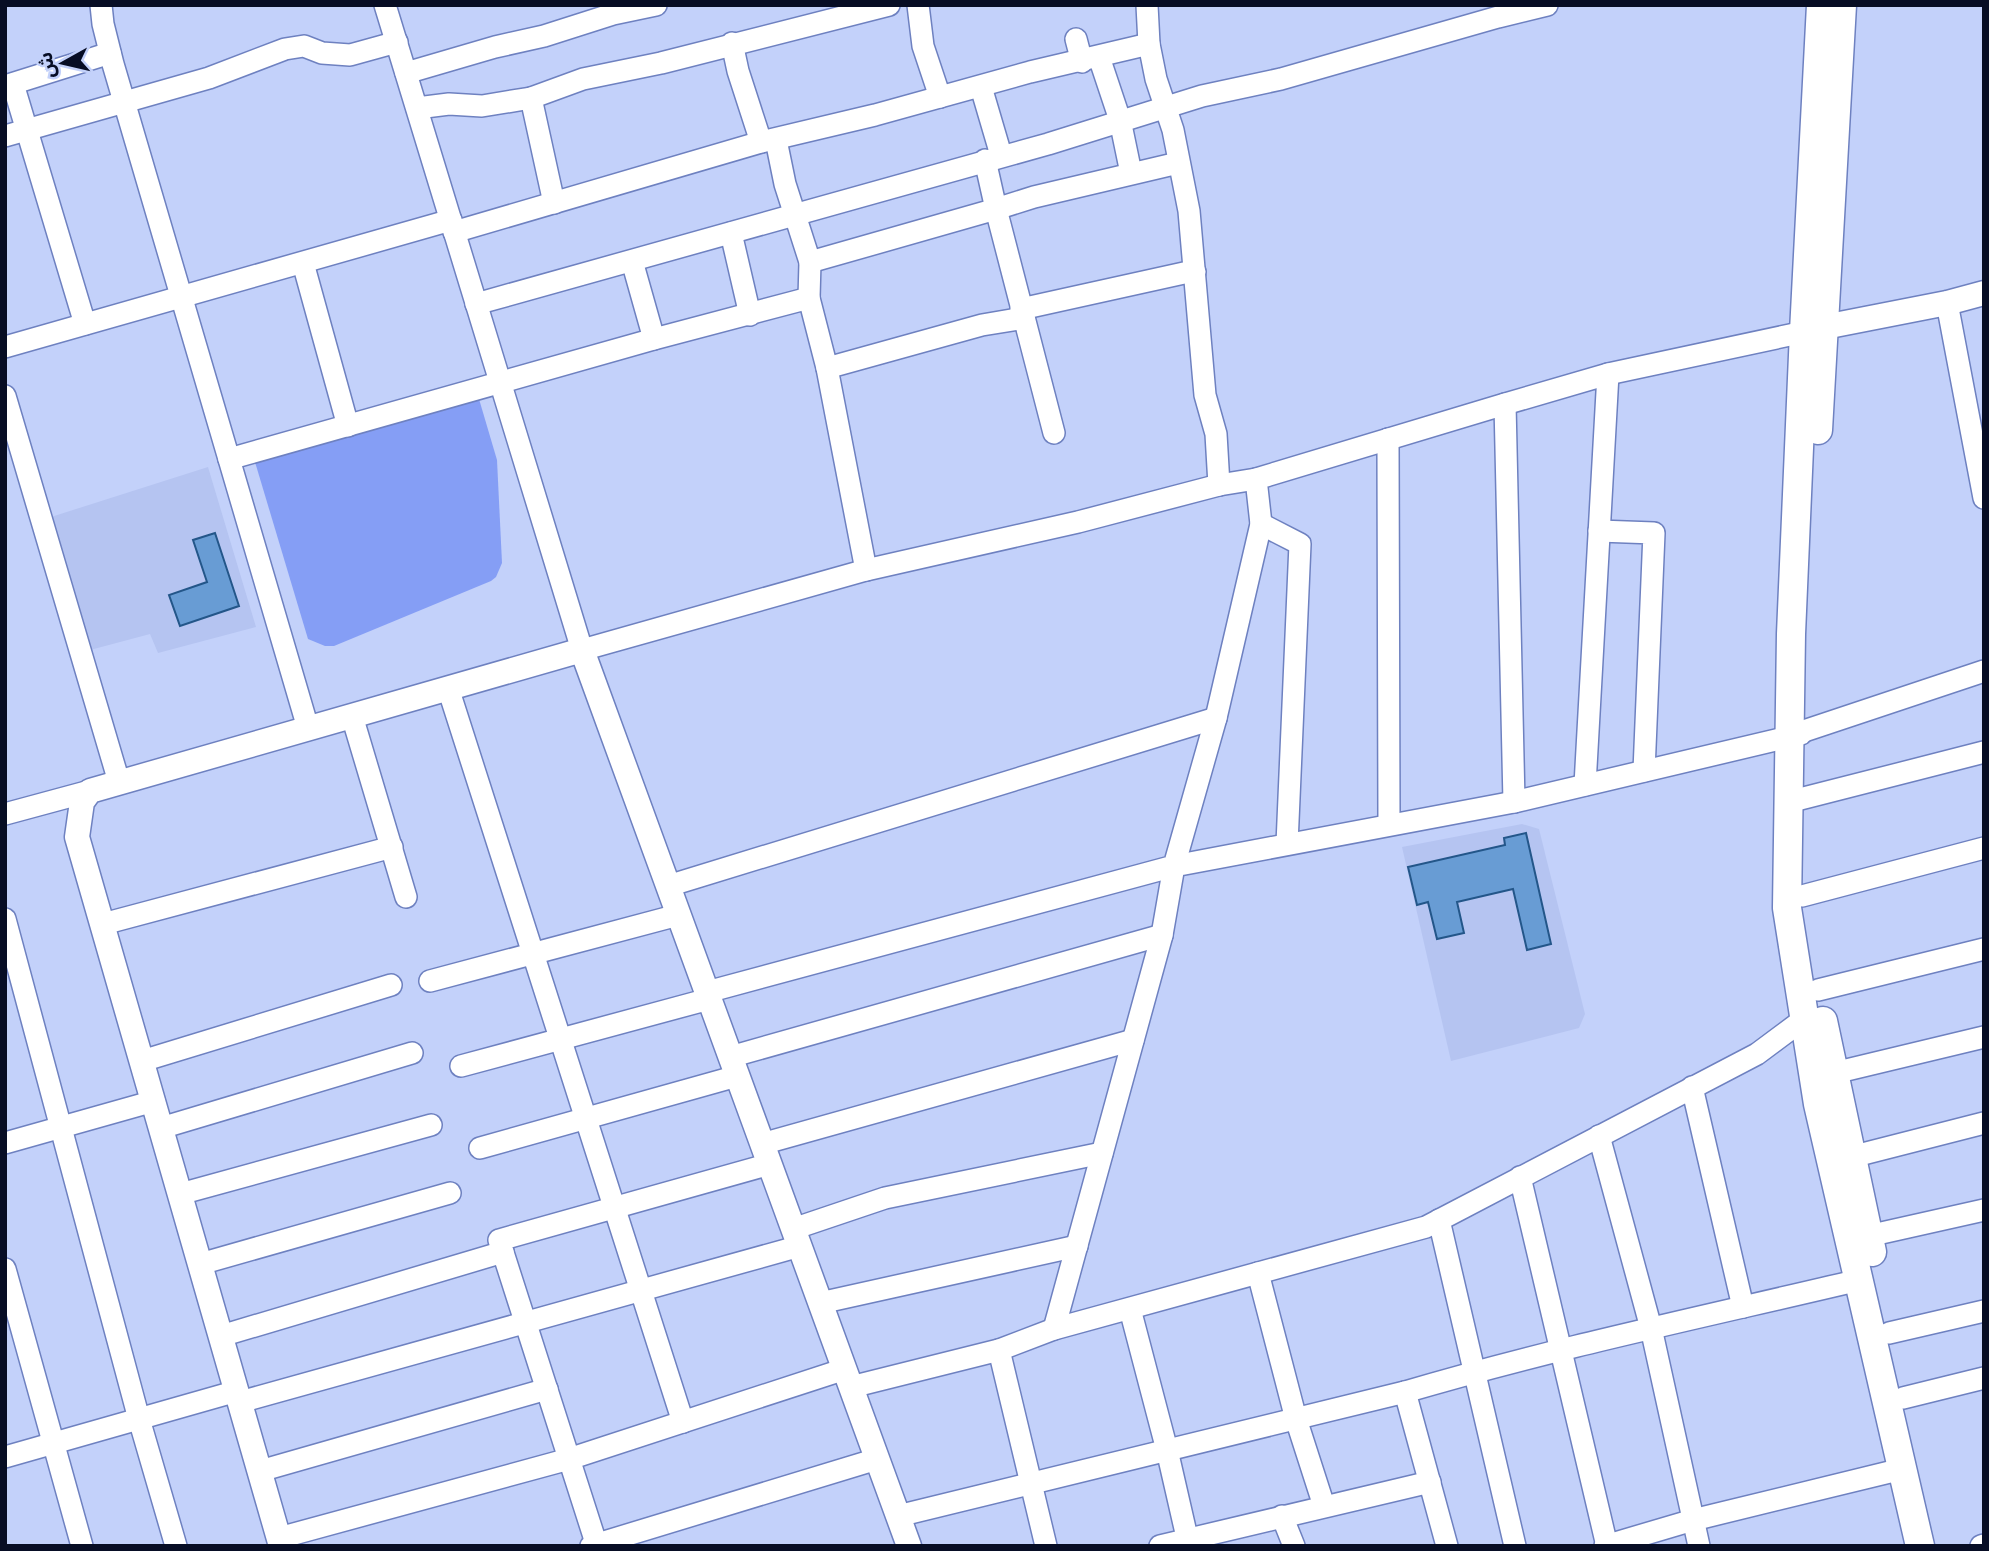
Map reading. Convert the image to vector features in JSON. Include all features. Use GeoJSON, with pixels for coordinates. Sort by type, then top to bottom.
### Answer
{"type":"FeatureCollection","features":[{"type":"Feature","properties":{"kind":"main road"},"geometry":{"type":"LineString","coordinates":[[1814,330],[1821,5]]}},
{"type":"Feature","properties":{"kind":"main road"},"geometry":{"type":"LineString","coordinates":[[1842,5],[1791,634],[1798,734],[1802,896],[1834,1073],[1935,1546]]}},
{"type":"Feature","properties":{"kind":"main road"},"geometry":{"type":"LineString","coordinates":[[1798,734],[1787,908],[1818,1104],[1920,1546]]}},
{"type":"Feature","properties":{"kind":"street"},"geometry":{"type":"LineString","coordinates":[[101,5],[110,53],[308,728]]}},
{"type":"Feature","properties":{"kind":"street"},"geometry":{"type":"LineString","coordinates":[[385,5],[582,650],[909,1546]]}},
{"type":"Feature","properties":{"kind":"street"},"geometry":{"type":"LineString","coordinates":[[406,74],[613,14],[656,5]]}},
{"type":"Feature","properties":{"kind":"street"},"geometry":{"type":"LineString","coordinates":[[416,108],[449,104],[482,106],[531,98],[583,79],[661,63],[889,5]]}},
{"type":"Feature","properties":{"kind":"street"},"geometry":{"type":"LineString","coordinates":[[918,5],[923,46],[940,97]]}},
{"type":"Feature","properties":{"kind":"street"},"geometry":{"type":"LineString","coordinates":[[1147,5],[1149,44],[1156,79],[1173,130],[1189,211],[1205,395],[1216,434],[1219,485]]}},
{"type":"Feature","properties":{"kind":"street"},"geometry":{"type":"LineString","coordinates":[[476,304],[1048,144],[1202,96],[1281,79],[1547,5]]}},
{"type":"Feature","properties":{"kind":"street"},"geometry":{"type":"LineString","coordinates":[[1076,39],[1090,59],[1121,120],[1131,173]]}},
{"type":"Feature","properties":{"kind":"street"},"geometry":{"type":"LineString","coordinates":[[5,136],[209,78],[285,49],[304,46],[322,53],[350,55],[397,42]]}},
{"type":"Feature","properties":{"kind":"street"},"geometry":{"type":"LineString","coordinates":[[732,43],[738,71],[785,184],[810,262],[809,298],[827,368],[866,570]]}},
{"type":"Feature","properties":{"kind":"street"},"geometry":{"type":"LineString","coordinates":[[5,347],[303,262],[554,203],[768,141],[1030,72],[1149,44]]}},
{"type":"Feature","properties":{"kind":"street"},"geometry":{"type":"LineString","coordinates":[[85,324],[26,130],[9,85],[110,53]]}},
{"type":"Feature","properties":{"kind":"street"},"geometry":{"type":"LineString","coordinates":[[981,87],[993,158],[996,209],[1054,433]]}},
{"type":"Feature","properties":{"kind":"street"},"geometry":{"type":"LineString","coordinates":[[531,98],[554,203]]}},
{"type":"Feature","properties":{"kind":"street"},"geometry":{"type":"LineString","coordinates":[[810,262],[1034,197],[1178,163]]}},
{"type":"Feature","properties":{"kind":"street"},"geometry":{"type":"LineString","coordinates":[[731,233],[750,315]]}},
{"type":"Feature","properties":{"kind":"street"},"geometry":{"type":"LineString","coordinates":[[632,261],[654,339]]}},
{"type":"Feature","properties":{"kind":"street"},"geometry":{"type":"LineString","coordinates":[[303,262],[348,426]]}},
{"type":"Feature","properties":{"kind":"street"},"geometry":{"type":"LineString","coordinates":[[827,368],[1023,313],[1195,272]]}},
{"type":"Feature","properties":{"kind":"street"},"geometry":{"type":"LineString","coordinates":[[5,814],[866,570],[1078,522],[1219,485],[1256,479],[1608,374],[1984,293]]}},
{"type":"Feature","properties":{"kind":"street"},"geometry":{"type":"LineString","coordinates":[[229,460],[500,382],[809,298]]}},
{"type":"Feature","properties":{"kind":"street"},"geometry":{"type":"LineString","coordinates":[[1947,303],[1984,498]]}},
{"type":"Feature","properties":{"kind":"street"},"geometry":{"type":"LineString","coordinates":[[1585,785],[1608,374]]}},
{"type":"Feature","properties":{"kind":"street"},"geometry":{"type":"LineString","coordinates":[[5,396],[119,782]]}},
{"type":"Feature","properties":{"kind":"street"},"geometry":{"type":"LineString","coordinates":[[1506,404],[1514,802]]}},
{"type":"Feature","properties":{"kind":"street"},"geometry":{"type":"LineString","coordinates":[[1388,439],[1389,824]]}},
{"type":"Feature","properties":{"kind":"street"},"geometry":{"type":"LineString","coordinates":[[1054,1329],[1162,935],[1174,866],[1216,718],[1261,524],[1256,479]]}},
{"type":"Feature","properties":{"kind":"street"},"geometry":{"type":"LineString","coordinates":[[1261,524],[1300,544],[1287,844]]}},
{"type":"Feature","properties":{"kind":"street"},"geometry":{"type":"LineString","coordinates":[[1599,531],[1654,533],[1644,771]]}},
{"type":"Feature","properties":{"kind":"street"},"geometry":{"type":"LineString","coordinates":[[461,1066],[1174,866],[1514,802],[1798,734],[1984,671]]}},
{"type":"Feature","properties":{"kind":"street"},"geometry":{"type":"LineString","coordinates":[[448,688],[683,1422]]}},
{"type":"Feature","properties":{"kind":"street"},"geometry":{"type":"LineString","coordinates":[[352,716],[406,897]]}},
{"type":"Feature","properties":{"kind":"street"},"geometry":{"type":"LineString","coordinates":[[668,886],[1216,718]]}},
{"type":"Feature","properties":{"kind":"street"},"geometry":{"type":"LineString","coordinates":[[1800,799],[1984,752]]}},
{"type":"Feature","properties":{"kind":"street"},"geometry":{"type":"LineString","coordinates":[[90,790],[82,802],[77,837],[280,1542],[569,1459],[683,1422],[848,1378],[999,1350],[1054,1329],[1426,1227],[1757,1054],[1804,1018]]}},
{"type":"Feature","properties":{"kind":"street"},"geometry":{"type":"LineString","coordinates":[[103,925],[392,847]]}},
{"type":"Feature","properties":{"kind":"street"},"geometry":{"type":"LineString","coordinates":[[1802,896],[1984,848]]}},
{"type":"Feature","properties":{"kind":"street"},"geometry":{"type":"LineString","coordinates":[[430,981],[678,915]]}},
{"type":"Feature","properties":{"kind":"street"},"geometry":{"type":"LineString","coordinates":[[5,919],[139,1419],[176,1546]]}},
{"type":"Feature","properties":{"kind":"street"},"geometry":{"type":"LineString","coordinates":[[480,1147],[586,1118],[734,1067],[1162,935]]}},
{"type":"Feature","properties":{"kind":"street"},"geometry":{"type":"LineString","coordinates":[[1818,990],[1984,949]]}},
{"type":"Feature","properties":{"kind":"street"},"geometry":{"type":"LineString","coordinates":[[142,1060],[391,985]]}},
{"type":"Feature","properties":{"kind":"street"},"geometry":{"type":"LineString","coordinates":[[1834,1073],[1984,1037]]}},
{"type":"Feature","properties":{"kind":"street"},"geometry":{"type":"LineString","coordinates":[[877,1459],[594,1545],[499,1240],[614,1207],[766,1154],[1133,1041]]}},
{"type":"Feature","properties":{"kind":"street"},"geometry":{"type":"LineString","coordinates":[[161,1128],[412,1053]]}},
{"type":"Feature","properties":{"kind":"street"},"geometry":{"type":"LineString","coordinates":[[1692,1087],[1743,1307]]}},
{"type":"Feature","properties":{"kind":"street"},"geometry":{"type":"LineString","coordinates":[[5,1143],[154,1101]]}},
{"type":"Feature","properties":{"kind":"street"},"geometry":{"type":"LineString","coordinates":[[1852,1157],[1984,1124]]}},
{"type":"Feature","properties":{"kind":"street"},"geometry":{"type":"LineString","coordinates":[[180,1195],[431,1125]]}},
{"type":"Feature","properties":{"kind":"street"},"geometry":{"type":"LineString","coordinates":[[1599,1136],[1651,1328],[1699,1546]]}},
{"type":"Feature","properties":{"kind":"street"},"geometry":{"type":"LineString","coordinates":[[5,1457],[139,1419],[238,1396],[641,1291],[796,1238],[885,1198],[1102,1153]]}},
{"type":"Feature","properties":{"kind":"street"},"geometry":{"type":"LineString","coordinates":[[1520,1177],[1606,1546],[1693,1520],[1902,1469]]}},
{"type":"Feature","properties":{"kind":"street"},"geometry":{"type":"LineString","coordinates":[[201,1264],[450,1193]]}},
{"type":"Feature","properties":{"kind":"street"},"geometry":{"type":"LineString","coordinates":[[1868,1236],[1984,1210]]}},
{"type":"Feature","properties":{"kind":"street"},"geometry":{"type":"LineString","coordinates":[[1439,1220],[1515,1546]]}},
{"type":"Feature","properties":{"kind":"street"},"geometry":{"type":"LineString","coordinates":[[821,1303],[1077,1246]]}},
{"type":"Feature","properties":{"kind":"street"},"geometry":{"type":"LineString","coordinates":[[221,1336],[503,1252]]}},
{"type":"Feature","properties":{"kind":"street"},"geometry":{"type":"LineString","coordinates":[[5,1269],[82,1546]]}},
{"type":"Feature","properties":{"kind":"street"},"geometry":{"type":"LineString","coordinates":[[1258,1273],[1296,1419],[1324,1506]]}},
{"type":"Feature","properties":{"kind":"street"},"geometry":{"type":"LineString","coordinates":[[898,1516],[1405,1392],[1651,1328],[1859,1280]]}},
{"type":"Feature","properties":{"kind":"street"},"geometry":{"type":"LineString","coordinates":[[1130,1308],[1188,1542]]}},
{"type":"Feature","properties":{"kind":"street"},"geometry":{"type":"LineString","coordinates":[[1889,1333],[1984,1311]]}},
{"type":"Feature","properties":{"kind":"street"},"geometry":{"type":"LineString","coordinates":[[999,1350],[1046,1546]]}},
{"type":"Feature","properties":{"kind":"street"},"geometry":{"type":"LineString","coordinates":[[1903,1398],[1984,1378]]}},
{"type":"Feature","properties":{"kind":"street"},"geometry":{"type":"LineString","coordinates":[[260,1471],[547,1389]]}},
{"type":"Feature","properties":{"kind":"street"},"geometry":{"type":"LineString","coordinates":[[1405,1392],[1447,1546]]}},
{"type":"Feature","properties":{"kind":"street"},"geometry":{"type":"LineString","coordinates":[[1160,1546],[1188,1542],[1282,1516],[1430,1482]]}},
{"type":"Feature","properties":{"kind":"street"},"geometry":{"type":"LineString","coordinates":[[1282,1516],[1294,1546]]}},
{"type":"Feature","properties":{"kind":"shaded area"},"geometry":{"type":"Polygon","coordinates":[[[479,399],[497,460],[502,563],[496,577],[334,646],[325,646],[308,639],[255,462],[479,399]]]}},
{"type":"Feature","properties":{"kind":"shaded area"},"geometry":{"type":"Polygon","coordinates":[[[208,467],[256,627],[158,653],[150,634],[90,650],[51,517],[208,467]]]}},
{"type":"Feature","properties":{"kind":"shaded area"},"geometry":{"type":"Polygon","coordinates":[[[1522,824],[1539,829],[1585,1014],[1579,1028],[1451,1061],[1402,847],[1522,824]]]}},
{"type":"Feature","properties":{"kind":"building"},"geometry":{"type":"Polygon","coordinates":[[[215,533],[239,606],[180,626],[169,595],[207,582],[193,540],[215,533]]]}},
{"type":"Feature","properties":{"kind":"building"},"geometry":{"type":"Polygon","coordinates":[[[1526,833],[1551,944],[1527,950],[1513,889],[1457,902],[1464,933],[1437,939],[1428,902],[1417,905],[1408,867],[1505,845],[1504,838],[1526,833]]]}}]}
